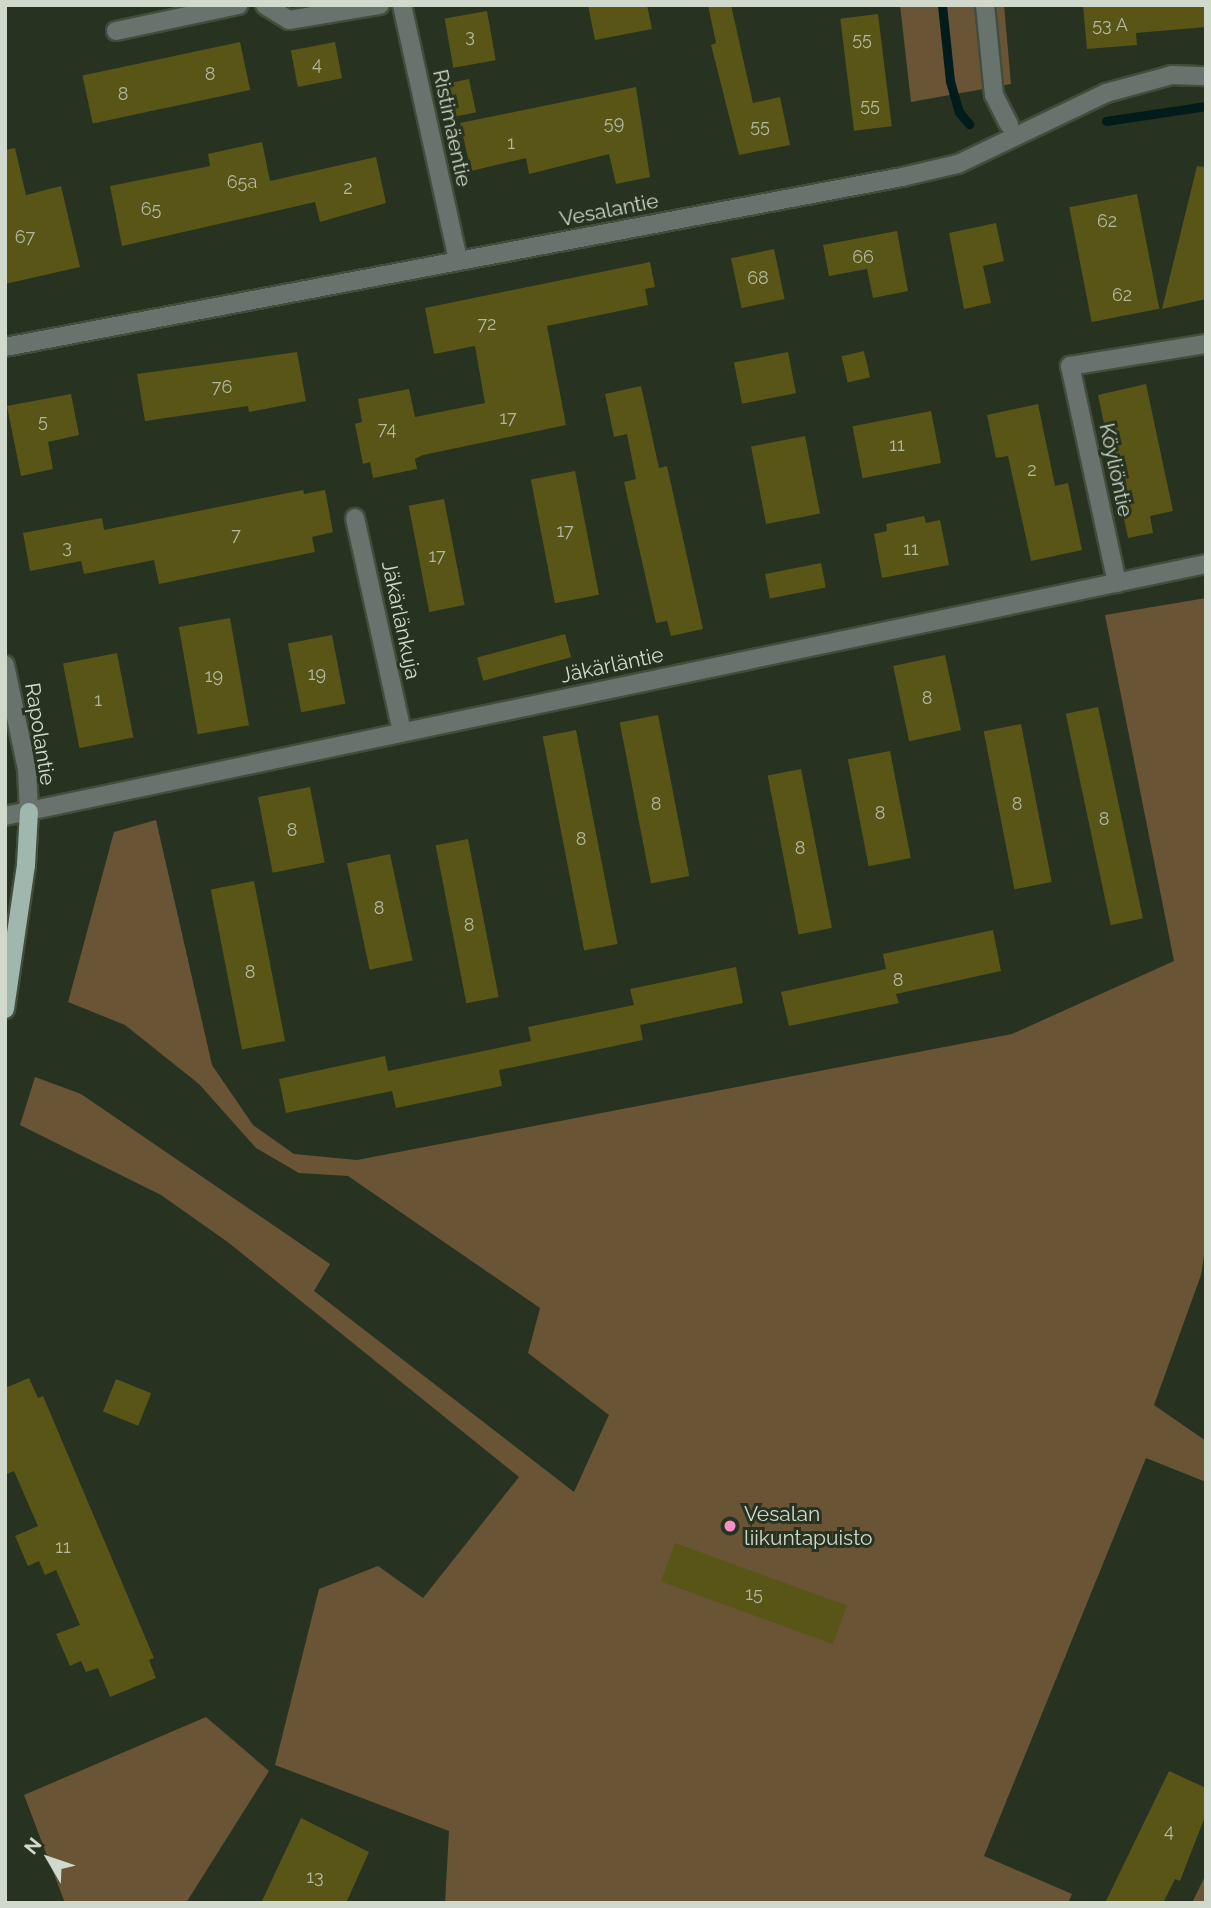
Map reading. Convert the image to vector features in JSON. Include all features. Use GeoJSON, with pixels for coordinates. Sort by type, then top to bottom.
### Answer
{"type":"FeatureCollection","features":[{"type":"Feature","properties":{"kind":"main road"},"geometry":{"type":"LineString","coordinates":[[5,1009],[26,865],[29,812]]}},
{"type":"Feature","properties":{"kind":"street"},"geometry":{"type":"LineString","coordinates":[[116,31],[238,5]]}},
{"type":"Feature","properties":{"kind":"street"},"geometry":{"type":"LineString","coordinates":[[265,5],[289,20],[380,5]]}},
{"type":"Feature","properties":{"kind":"street","name":"Ristimäentie"},"geometry":{"type":"LineString","coordinates":[[402,5],[457,260]]}},
{"type":"Feature","properties":{"kind":"street"},"geometry":{"type":"LineString","coordinates":[[985,5],[995,95],[1009,124]]}},
{"type":"Feature","properties":{"kind":"street","name":"Vesalantie"},"geometry":{"type":"LineString","coordinates":[[5,347],[958,164],[1106,93],[1172,75],[1206,76]]}},
{"type":"Feature","properties":{"kind":"street","name":"Köyliöntie"},"geometry":{"type":"LineString","coordinates":[[1117,583],[1070,366],[1206,344]]}},
{"type":"Feature","properties":{"kind":"street","name":"Jäkärlänkuja"},"geometry":{"type":"LineString","coordinates":[[355,518],[402,732]]}},
{"type":"Feature","properties":{"kind":"street","name":"Jäkärläntie"},"geometry":{"type":"LineString","coordinates":[[5,816],[1206,564]]}},
{"type":"Feature","properties":{"kind":"street","name":"Rapolantie"},"geometry":{"type":"LineString","coordinates":[[5,665],[27,769],[29,812]]}},
{"type":"Feature","properties":{"kind":"shaded area"},"geometry":{"type":"Polygon","coordinates":[[[900,5],[1004,5],[1011,84],[911,102],[900,5]]]}},
{"type":"Feature","properties":{"kind":"shaded area"},"geometry":{"type":"Polygon","coordinates":[[[1206,598],[1206,1243],[1201,1275],[1154,1405],[1206,1441],[1206,1482],[1146,1458],[984,1856],[1072,1894],[1068,1903],[445,1903],[449,1831],[275,1765],[319,1589],[378,1566],[423,1598],[519,1477],[229,1243],[161,1195],[20,1125],[35,1077],[81,1094],[330,1264],[314,1291],[574,1492],[609,1415],[528,1353],[540,1308],[348,1176],[299,1173],[256,1148],[199,1084],[125,1025],[68,1002],[114,832],[156,820],[212,1065],[253,1125],[294,1154],[357,1160],[1012,1034],[1174,961],[1105,615],[1206,598]]]}},
{"type":"Feature","properties":{"kind":"shaded area"},"geometry":{"type":"Polygon","coordinates":[[[206,1717],[269,1771],[186,1903],[65,1903],[24,1795],[206,1717]]]}},
{"type":"Feature","properties":{"kind":"shaded area"},"geometry":{"type":"Polygon","coordinates":[[[1206,1874],[1206,1903],[1192,1903],[1206,1874]]]}},
{"type":"Feature","properties":{"kind":"building"},"geometry":{"type":"Polygon","coordinates":[[[588,5],[647,5],[652,29],[595,40],[588,5]]]}},
{"type":"Feature","properties":{"kind":"building"},"geometry":{"type":"Polygon","coordinates":[[[708,5],[731,5],[753,103],[780,97],[790,145],[739,155],[711,45],[716,43],[708,5]]]}},
{"type":"Feature","properties":{"kind":"building"},"geometry":{"type":"Polygon","coordinates":[[[1083,5],[1206,5],[1206,27],[1136,33],[1137,45],[1087,49],[1083,5]]]}},
{"type":"Feature","properties":{"kind":"building"},"geometry":{"type":"Polygon","coordinates":[[[487,11],[496,60],[453,68],[445,18],[487,11]]]}},
{"type":"Feature","properties":{"kind":"building"},"geometry":{"type":"Polygon","coordinates":[[[878,14],[892,126],[854,131],[840,19],[878,14]]]}},
{"type":"Feature","properties":{"kind":"building"},"geometry":{"type":"Polygon","coordinates":[[[240,42],[250,90],[93,123],[83,75],[240,42]]]}},
{"type":"Feature","properties":{"kind":"building"},"geometry":{"type":"Polygon","coordinates":[[[335,42],[342,78],[298,87],[291,51],[335,42]]]}},
{"type":"Feature","properties":{"kind":"building"},"geometry":{"type":"Polygon","coordinates":[[[469,79],[476,112],[447,118],[440,85],[469,79]]]}},
{"type":"Feature","properties":{"kind":"building"},"geometry":{"type":"Polygon","coordinates":[[[636,87],[650,177],[616,184],[609,154],[529,174],[526,158],[471,171],[460,123],[636,87]]]}},
{"type":"Feature","properties":{"kind":"building"},"geometry":{"type":"Polygon","coordinates":[[[262,142],[270,181],[376,157],[386,203],[320,222],[315,202],[122,246],[110,186],[210,166],[208,154],[262,142]]]}},
{"type":"Feature","properties":{"kind":"building"},"geometry":{"type":"Polygon","coordinates":[[[15,148],[26,195],[61,186],[80,267],[5,284],[5,150],[15,148]]]}},
{"type":"Feature","properties":{"kind":"building"},"geometry":{"type":"Polygon","coordinates":[[[1197,166],[1206,167],[1206,299],[1162,309],[1197,166]]]}},
{"type":"Feature","properties":{"kind":"building"},"geometry":{"type":"Polygon","coordinates":[[[1137,194],[1159,309],[1092,322],[1069,207],[1137,194]]]}},
{"type":"Feature","properties":{"kind":"building"},"geometry":{"type":"Polygon","coordinates":[[[996,223],[1004,261],[983,266],[991,303],[964,309],[949,233],[996,223]]]}},
{"type":"Feature","properties":{"kind":"building"},"geometry":{"type":"Polygon","coordinates":[[[897,231],[908,291],[873,298],[867,269],[829,276],[823,245],[897,231]]]}},
{"type":"Feature","properties":{"kind":"building"},"geometry":{"type":"Polygon","coordinates":[[[774,249],[785,299],[742,308],[731,258],[774,249]]]}},
{"type":"Feature","properties":{"kind":"building"},"geometry":{"type":"Polygon","coordinates":[[[650,262],[655,287],[645,289],[648,305],[547,326],[566,425],[423,455],[415,459],[417,469],[373,478],[370,462],[363,464],[355,424],[362,422],[358,399],[409,389],[415,417],[485,403],[475,346],[434,354],[425,308],[650,262]]]}},
{"type":"Feature","properties":{"kind":"building"},"geometry":{"type":"Polygon","coordinates":[[[864,351],[870,377],[848,382],[842,356],[864,351]]]}},
{"type":"Feature","properties":{"kind":"building"},"geometry":{"type":"Polygon","coordinates":[[[297,352],[306,401],[249,412],[248,406],[145,421],[137,374],[297,352]]]}},
{"type":"Feature","properties":{"kind":"building"},"geometry":{"type":"Polygon","coordinates":[[[788,352],[796,393],[742,404],[734,362],[788,352]]]}},
{"type":"Feature","properties":{"kind":"building"},"geometry":{"type":"Polygon","coordinates":[[[1146,384],[1173,511],[1150,516],[1153,533],[1128,538],[1098,395],[1146,384]]]}},
{"type":"Feature","properties":{"kind":"building"},"geometry":{"type":"Polygon","coordinates":[[[641,386],[659,468],[667,466],[703,629],[671,636],[667,621],[656,623],[624,482],[636,479],[627,434],[614,437],[605,394],[641,386]]]}},
{"type":"Feature","properties":{"kind":"building"},"geometry":{"type":"Polygon","coordinates":[[[71,394],[79,435],[48,442],[53,469],[21,476],[7,406],[71,394]]]}},
{"type":"Feature","properties":{"kind":"building"},"geometry":{"type":"Polygon","coordinates":[[[1038,404],[1055,486],[1068,483],[1082,550],[1031,561],[1008,456],[996,458],[987,415],[1038,404]]]}},
{"type":"Feature","properties":{"kind":"building"},"geometry":{"type":"Polygon","coordinates":[[[931,411],[941,463],[863,478],[852,426],[931,411]]]}},
{"type":"Feature","properties":{"kind":"building"},"geometry":{"type":"Polygon","coordinates":[[[805,436],[820,514],[766,524],[751,446],[805,436]]]}},
{"type":"Feature","properties":{"kind":"building"},"geometry":{"type":"Polygon","coordinates":[[[575,471],[599,595],[555,603],[531,480],[575,471]]]}},
{"type":"Feature","properties":{"kind":"building"},"geometry":{"type":"Polygon","coordinates":[[[303,490],[304,494],[325,490],[333,532],[312,537],[315,552],[159,584],[154,560],[84,574],[81,561],[30,571],[23,533],[102,518],[104,530],[303,490]]]}},
{"type":"Feature","properties":{"kind":"building"},"geometry":{"type":"Polygon","coordinates":[[[444,499],[465,605],[429,612],[409,506],[444,499]]]}},
{"type":"Feature","properties":{"kind":"building"},"geometry":{"type":"Polygon","coordinates":[[[924,516],[926,523],[940,520],[949,565],[882,578],[874,534],[887,531],[886,524],[924,516]]]}},
{"type":"Feature","properties":{"kind":"building"},"geometry":{"type":"Polygon","coordinates":[[[821,563],[826,588],[770,598],[765,574],[821,563]]]}},
{"type":"Feature","properties":{"kind":"building"},"geometry":{"type":"Polygon","coordinates":[[[230,618],[249,725],[198,734],[179,627],[230,618]]]}},
{"type":"Feature","properties":{"kind":"building"},"geometry":{"type":"Polygon","coordinates":[[[565,634],[571,657],[483,681],[477,658],[565,634]]]}},
{"type":"Feature","properties":{"kind":"building"},"geometry":{"type":"Polygon","coordinates":[[[332,635],[345,704],[301,712],[288,644],[332,635]]]}},
{"type":"Feature","properties":{"kind":"building"},"geometry":{"type":"Polygon","coordinates":[[[117,653],[133,737],[79,748],[63,663],[117,653]]]}},
{"type":"Feature","properties":{"kind":"building"},"geometry":{"type":"Polygon","coordinates":[[[945,655],[961,730],[909,741],[893,666],[945,655]]]}},
{"type":"Feature","properties":{"kind":"building"},"geometry":{"type":"Polygon","coordinates":[[[1098,707],[1143,918],[1111,925],[1066,714],[1098,707]]]}},
{"type":"Feature","properties":{"kind":"building"},"geometry":{"type":"Polygon","coordinates":[[[658,715],[689,876],[651,883],[620,722],[658,715]]]}},
{"type":"Feature","properties":{"kind":"building"},"geometry":{"type":"Polygon","coordinates":[[[1021,724],[1052,882],[1014,889],[984,731],[1021,724]]]}},
{"type":"Feature","properties":{"kind":"building"},"geometry":{"type":"Polygon","coordinates":[[[576,730],[618,944],[584,950],[543,736],[576,730]]]}},
{"type":"Feature","properties":{"kind":"building"},"geometry":{"type":"Polygon","coordinates":[[[890,751],[911,858],[869,866],[848,759],[890,751]]]}},
{"type":"Feature","properties":{"kind":"building"},"geometry":{"type":"Polygon","coordinates":[[[801,769],[832,928],[799,935],[768,775],[801,769]]]}},
{"type":"Feature","properties":{"kind":"building"},"geometry":{"type":"Polygon","coordinates":[[[310,787],[325,863],[273,873],[258,797],[310,787]]]}},
{"type":"Feature","properties":{"kind":"building"},"geometry":{"type":"Polygon","coordinates":[[[468,839],[499,997],[466,1003],[436,845],[468,839]]]}},
{"type":"Feature","properties":{"kind":"building"},"geometry":{"type":"Polygon","coordinates":[[[390,854],[413,961],[370,970],[347,863],[390,854]]]}},
{"type":"Feature","properties":{"kind":"building"},"geometry":{"type":"Polygon","coordinates":[[[254,881],[285,1041],[242,1049],[211,889],[254,881]]]}},
{"type":"Feature","properties":{"kind":"building"},"geometry":{"type":"Polygon","coordinates":[[[993,930],[1001,971],[896,994],[899,1003],[789,1026],[781,992],[886,969],[883,954],[993,930]]]}},
{"type":"Feature","properties":{"kind":"building"},"geometry":{"type":"Polygon","coordinates":[[[736,967],[743,1003],[640,1025],[643,1040],[499,1070],[502,1086],[396,1108],[392,1091],[286,1113],[279,1079],[385,1056],[388,1071],[531,1041],[528,1027],[634,1005],[630,989],[736,967]]]}},
{"type":"Feature","properties":{"kind":"building"},"geometry":{"type":"Polygon","coordinates":[[[29,1378],[38,1398],[43,1396],[154,1658],[149,1660],[156,1678],[110,1697],[98,1668],[86,1672],[81,1661],[70,1666],[56,1634],[80,1625],[56,1570],[45,1575],[39,1561],[28,1566],[15,1536],[38,1526],[14,1471],[5,1475],[5,1388],[29,1378]]]}},
{"type":"Feature","properties":{"kind":"building"},"geometry":{"type":"Polygon","coordinates":[[[116,1379],[151,1393],[138,1426],[103,1411],[116,1379]]]}},
{"type":"Feature","properties":{"kind":"building"},"geometry":{"type":"Polygon","coordinates":[[[675,1543],[847,1606],[833,1644],[661,1582],[675,1543]]]}},
{"type":"Feature","properties":{"kind":"building"},"geometry":{"type":"Polygon","coordinates":[[[1169,1771],[1206,1788],[1206,1814],[1180,1881],[1175,1879],[1163,1903],[1105,1903],[1169,1771]]]}},
{"type":"Feature","properties":{"kind":"building"},"geometry":{"type":"Polygon","coordinates":[[[301,1818],[369,1852],[346,1903],[261,1903],[301,1818]]]}},
{"type":"Feature","properties":{"kind":"waterway"},"geometry":{"type":"LineString","coordinates":[[942,5],[950,81],[959,112],[969,124]]}},
{"type":"Feature","properties":{"kind":"waterway"},"geometry":{"type":"LineString","coordinates":[[1106,121],[1206,106]]}},
{"type":"Feature","properties":{"kind":"place","name":"Vesalan liikuntapuisto"},"geometry":{"type":"Point","coordinates":[730,1526]}}]}
